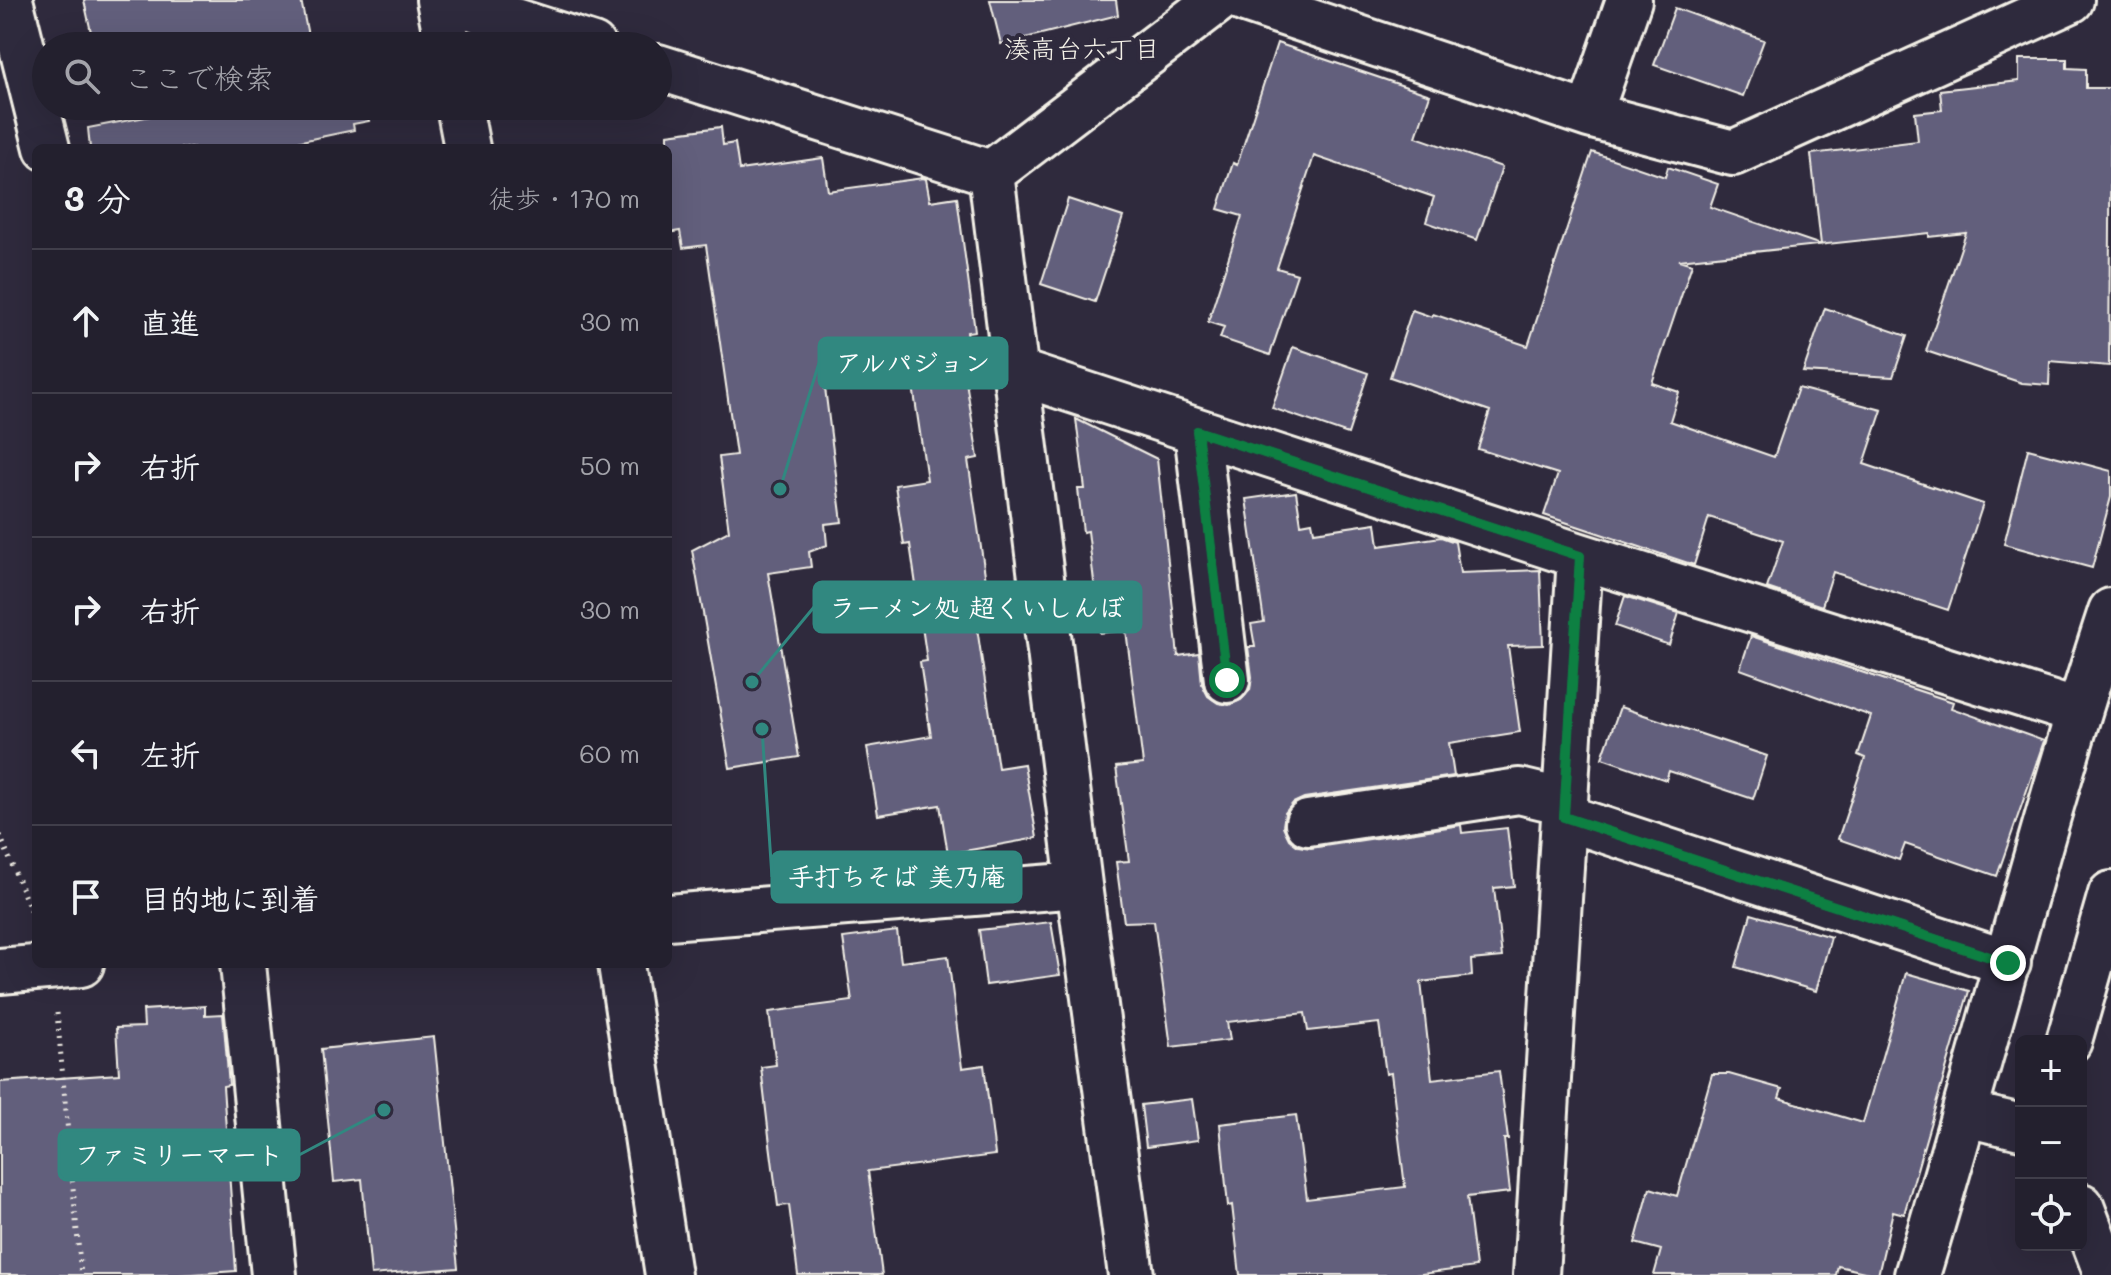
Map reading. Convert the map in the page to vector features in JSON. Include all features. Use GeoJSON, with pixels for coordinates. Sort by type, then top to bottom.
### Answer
{"type":"FeatureCollection","features":[{"type":"Feature","properties":{"kind":"street"},"geometry":{"type":"LineString","coordinates":[[10,0],[32,88]]}},
{"type":"Feature","properties":{"kind":"street"},"geometry":{"type":"LineString","coordinates":[[439,0],[445,32]]}},
{"type":"Feature","properties":{"kind":"street"},"geometry":{"type":"LineString","coordinates":[[449,0],[549,32]]}},
{"type":"Feature","properties":{"kind":"street"},"geometry":{"type":"LineString","coordinates":[[991,173],[1218,0]]}},
{"type":"Feature","properties":{"kind":"street"},"geometry":{"type":"LineString","coordinates":[[1245,0],[1589,115],[1733,153],[2071,0]]}},
{"type":"Feature","properties":{"kind":"street"},"geometry":{"type":"LineString","coordinates":[[1589,115],[1629,0]]}},
{"type":"Feature","properties":{"kind":"street"},"geometry":{"type":"LineString","coordinates":[[672,71],[991,173]]}},
{"type":"Feature","properties":{"kind":"street"},"geometry":{"type":"LineString","coordinates":[[40,120],[46,144]]}},
{"type":"Feature","properties":{"kind":"street"},"geometry":{"type":"LineString","coordinates":[[462,120],[466,144]]}},
{"type":"Feature","properties":{"kind":"street"},"geometry":{"type":"LineString","coordinates":[[991,173],[1079,885],[1131,1275]]}},
{"type":"Feature","properties":{"kind":"street"},"geometry":{"type":"LineString","coordinates":[[1014,371],[1580,556],[2078,712]]}},
{"type":"Feature","properties":{"kind":"street"},"geometry":{"type":"LineString","coordinates":[[1197,431],[1227,680]]}},
{"type":"Feature","properties":{"kind":"street"},"geometry":{"type":"LineString","coordinates":[[1536,1275],[1580,556]]}},
{"type":"Feature","properties":{"kind":"street"},"geometry":{"type":"LineString","coordinates":[[1917,1275],[1966,1114],[2078,712],[2111,611]]}},
{"type":"Feature","properties":{"kind":"street"},"geometry":{"type":"LineString","coordinates":[[1308,823],[1519,791],[2008,963]]}},
{"type":"Feature","properties":{"kind":"street"},"geometry":{"type":"LineString","coordinates":[[672,917],[1079,885]]}},
{"type":"Feature","properties":{"kind":"street"},"geometry":{"type":"LineString","coordinates":[[2071,1035],[2111,894]]}},
{"type":"Feature","properties":{"kind":"street"},"geometry":{"type":"LineString","coordinates":[[0,971],[33,968]]}},
{"type":"Feature","properties":{"kind":"street"},"geometry":{"type":"LineString","coordinates":[[243,968],[274,1275]]}},
{"type":"Feature","properties":{"kind":"street"},"geometry":{"type":"LineString","coordinates":[[622,968],[668,1275]]}},
{"type":"Feature","properties":{"kind":"street"},"geometry":{"type":"LineString","coordinates":[[1966,1114],[2015,1126]]}},
{"type":"Feature","properties":{"kind":"street"},"geometry":{"type":"LineString","coordinates":[[2087,1222],[2107,1275]]}},
{"type":"Feature","properties":{"kind":"path"},"geometry":{"type":"LineString","coordinates":[[0,835],[32,915]]}},
{"type":"Feature","properties":{"kind":"path"},"geometry":{"type":"LineString","coordinates":[[66,968],[81,1275]]}},
{"type":"Feature","properties":{"kind":"building"},"geometry":{"type":"Polygon","coordinates":[[[84,0],[301,0],[307,32],[91,32],[84,0]]]}},
{"type":"Feature","properties":{"kind":"building"},"geometry":{"type":"Polygon","coordinates":[[[990,0],[1116,0],[1118,15],[1001,44],[990,0]]]}},
{"type":"Feature","properties":{"kind":"building"},"geometry":{"type":"Polygon","coordinates":[[[1675,8],[1764,40],[1743,96],[1654,65],[1675,8]]]}},
{"type":"Feature","properties":{"kind":"building"},"geometry":{"type":"Polygon","coordinates":[[[1277,43],[1430,95],[1416,137],[1502,167],[1477,240],[1426,222],[1434,197],[1314,156],[1277,268],[1297,274],[1270,355],[1220,338],[1224,327],[1208,322],[1242,216],[1218,209],[1233,163],[1237,165],[1277,43]]]}},
{"type":"Feature","properties":{"kind":"building"},"geometry":{"type":"Polygon","coordinates":[[[2019,59],[2067,59],[2067,68],[2086,69],[2086,88],[2111,88],[2109,366],[2050,361],[2049,385],[2022,383],[1926,351],[1966,233],[1929,237],[1929,233],[1821,245],[1811,154],[1918,141],[1915,113],[1942,110],[1940,90],[2019,81],[2019,59]]]}},
{"type":"Feature","properties":{"kind":"building"},"geometry":{"type":"Polygon","coordinates":[[[130,120],[369,121],[353,124],[354,130],[287,144],[90,144],[88,128],[130,120]]]}},
{"type":"Feature","properties":{"kind":"building"},"geometry":{"type":"Polygon","coordinates":[[[721,127],[723,145],[735,143],[739,170],[823,158],[828,191],[923,178],[926,179],[930,201],[957,197],[975,331],[967,332],[971,361],[963,362],[978,458],[968,460],[987,588],[975,589],[981,627],[977,628],[998,768],[1024,764],[1037,838],[948,854],[940,805],[878,815],[867,747],[931,736],[920,662],[927,661],[910,544],[904,545],[895,485],[927,480],[909,359],[823,372],[842,522],[825,524],[827,545],[809,552],[811,567],[768,573],[799,757],[730,768],[692,550],[729,531],[719,457],[736,455],[706,245],[683,248],[680,231],[672,232],[672,144],[668,144],[668,134],[721,127]]]}},
{"type":"Feature","properties":{"kind":"building"},"geometry":{"type":"Polygon","coordinates":[[[1592,152],[1665,177],[1668,167],[1718,184],[1710,207],[1820,245],[1679,260],[1692,264],[1652,383],[1679,392],[1670,421],[1774,457],[1798,388],[1882,410],[1864,464],[1983,504],[1948,610],[1833,572],[1822,606],[1767,588],[1783,541],[1709,517],[1694,565],[1544,515],[1558,474],[1478,449],[1490,411],[1390,377],[1412,310],[1432,317],[1433,314],[1528,346],[1592,152]]]}},
{"type":"Feature","properties":{"kind":"building"},"geometry":{"type":"Polygon","coordinates":[[[1068,199],[1123,217],[1095,302],[1041,284],[1068,199]]]}},
{"type":"Feature","properties":{"kind":"building"},"geometry":{"type":"Polygon","coordinates":[[[1825,308],[1907,336],[1893,377],[1803,372],[1825,308]]]}},
{"type":"Feature","properties":{"kind":"building"},"geometry":{"type":"Polygon","coordinates":[[[1293,347],[1368,373],[1348,434],[1272,408],[1293,347]]]}},
{"type":"Feature","properties":{"kind":"building"},"geometry":{"type":"Polygon","coordinates":[[[1076,419],[1157,459],[1178,656],[1199,653],[1202,684],[1208,696],[1218,703],[1229,705],[1241,700],[1250,690],[1252,677],[1248,647],[1255,647],[1251,624],[1264,622],[1246,499],[1296,492],[1301,524],[1312,522],[1314,532],[1376,523],[1379,546],[1441,537],[1455,542],[1460,573],[1540,570],[1543,645],[1508,646],[1520,732],[1449,743],[1454,776],[1304,798],[1293,803],[1285,813],[1283,826],[1289,839],[1298,846],[1311,848],[1461,825],[1462,833],[1507,828],[1514,886],[1494,888],[1502,957],[1471,960],[1472,976],[1421,982],[1432,1079],[1499,1071],[1508,1139],[1504,1139],[1510,1192],[1467,1197],[1476,1267],[1414,1275],[1240,1275],[1232,1205],[1228,1206],[1220,1124],[1296,1115],[1307,1199],[1405,1187],[1391,1073],[1386,1074],[1379,1023],[1308,1031],[1305,1013],[1227,1022],[1230,1040],[1171,1047],[1154,921],[1124,922],[1116,862],[1129,861],[1116,767],[1143,764],[1126,630],[1100,633],[1088,531],[1083,532],[1078,489],[1085,489],[1076,419]]]}},
{"type":"Feature","properties":{"kind":"building"},"geometry":{"type":"Polygon","coordinates":[[[2028,449],[2111,471],[2111,497],[2092,568],[2004,544],[2028,449]]]}},
{"type":"Feature","properties":{"kind":"building"},"geometry":{"type":"Polygon","coordinates":[[[1625,596],[1679,613],[1669,645],[1615,626],[1625,596]]]}},
{"type":"Feature","properties":{"kind":"building"},"geometry":{"type":"Polygon","coordinates":[[[1751,636],[1953,702],[1951,708],[2044,741],[1997,876],[1905,844],[1899,860],[1838,839],[1865,758],[1858,755],[1871,716],[1740,669],[1751,636]]]}},
{"type":"Feature","properties":{"kind":"building"},"geometry":{"type":"Polygon","coordinates":[[[1620,707],[1767,756],[1753,799],[1669,771],[1666,780],[1602,758],[1620,707]]]}},
{"type":"Feature","properties":{"kind":"building"},"geometry":{"type":"Polygon","coordinates":[[[1751,914],[1831,937],[1816,991],[1736,967],[1751,914]]]}},
{"type":"Feature","properties":{"kind":"building"},"geometry":{"type":"Polygon","coordinates":[[[1051,922],[1060,975],[986,985],[979,930],[1051,922]]]}},
{"type":"Feature","properties":{"kind":"building"},"geometry":{"type":"Polygon","coordinates":[[[897,931],[901,962],[948,956],[962,1068],[984,1065],[995,1155],[868,1171],[882,1275],[798,1275],[789,1205],[778,1206],[761,1067],[776,1065],[769,1012],[852,1001],[843,938],[897,931]]]}},
{"type":"Feature","properties":{"kind":"building"},"geometry":{"type":"Polygon","coordinates":[[[1906,973],[1969,991],[1904,1214],[1893,1211],[1878,1275],[1838,1266],[1836,1275],[1654,1275],[1661,1250],[1635,1243],[1650,1188],[1677,1196],[1712,1074],[1729,1074],[1782,1089],[1779,1098],[1863,1123],[1906,973]]]}},
{"type":"Feature","properties":{"kind":"building"},"geometry":{"type":"Polygon","coordinates":[[[205,1006],[205,1015],[223,1014],[229,1085],[223,1086],[236,1271],[178,1275],[0,1275],[0,1082],[119,1074],[116,1028],[144,1027],[143,1010],[205,1006]]]}},
{"type":"Feature","properties":{"kind":"building"},"geometry":{"type":"Polygon","coordinates":[[[434,1037],[458,1268],[371,1275],[362,1179],[334,1182],[321,1049],[434,1037]]]}},
{"type":"Feature","properties":{"kind":"building"},"geometry":{"type":"Polygon","coordinates":[[[1192,1099],[1198,1140],[1146,1147],[1141,1105],[1192,1099]]]}},
{"type":"Feature","properties":{"kind":"place","name":"アルパジョン"},"geometry":{"type":"Point","coordinates":[780,489]}},
{"type":"Feature","properties":{"kind":"place","name":"ラーメン処 超くいしんぼ"},"geometry":{"type":"Point","coordinates":[752,682]}},
{"type":"Feature","properties":{"kind":"place","name":"手打ちそば 美乃庵"},"geometry":{"type":"Point","coordinates":[762,729]}},
{"type":"Feature","properties":{"kind":"place","name":"ファミリーマート"},"geometry":{"type":"Point","coordinates":[384,1110]}},
{"type":"Feature","properties":{"kind":"district","name":"湊高台六丁目"},"geometry":{"type":"Point","coordinates":[1082,49]}},
{"type":"Feature","properties":{"kind":"route"},"geometry":{"type":"LineString","coordinates":[[1227,680],[1197,431],[1580,556],[1564,817],[2008,963]]}}]}
